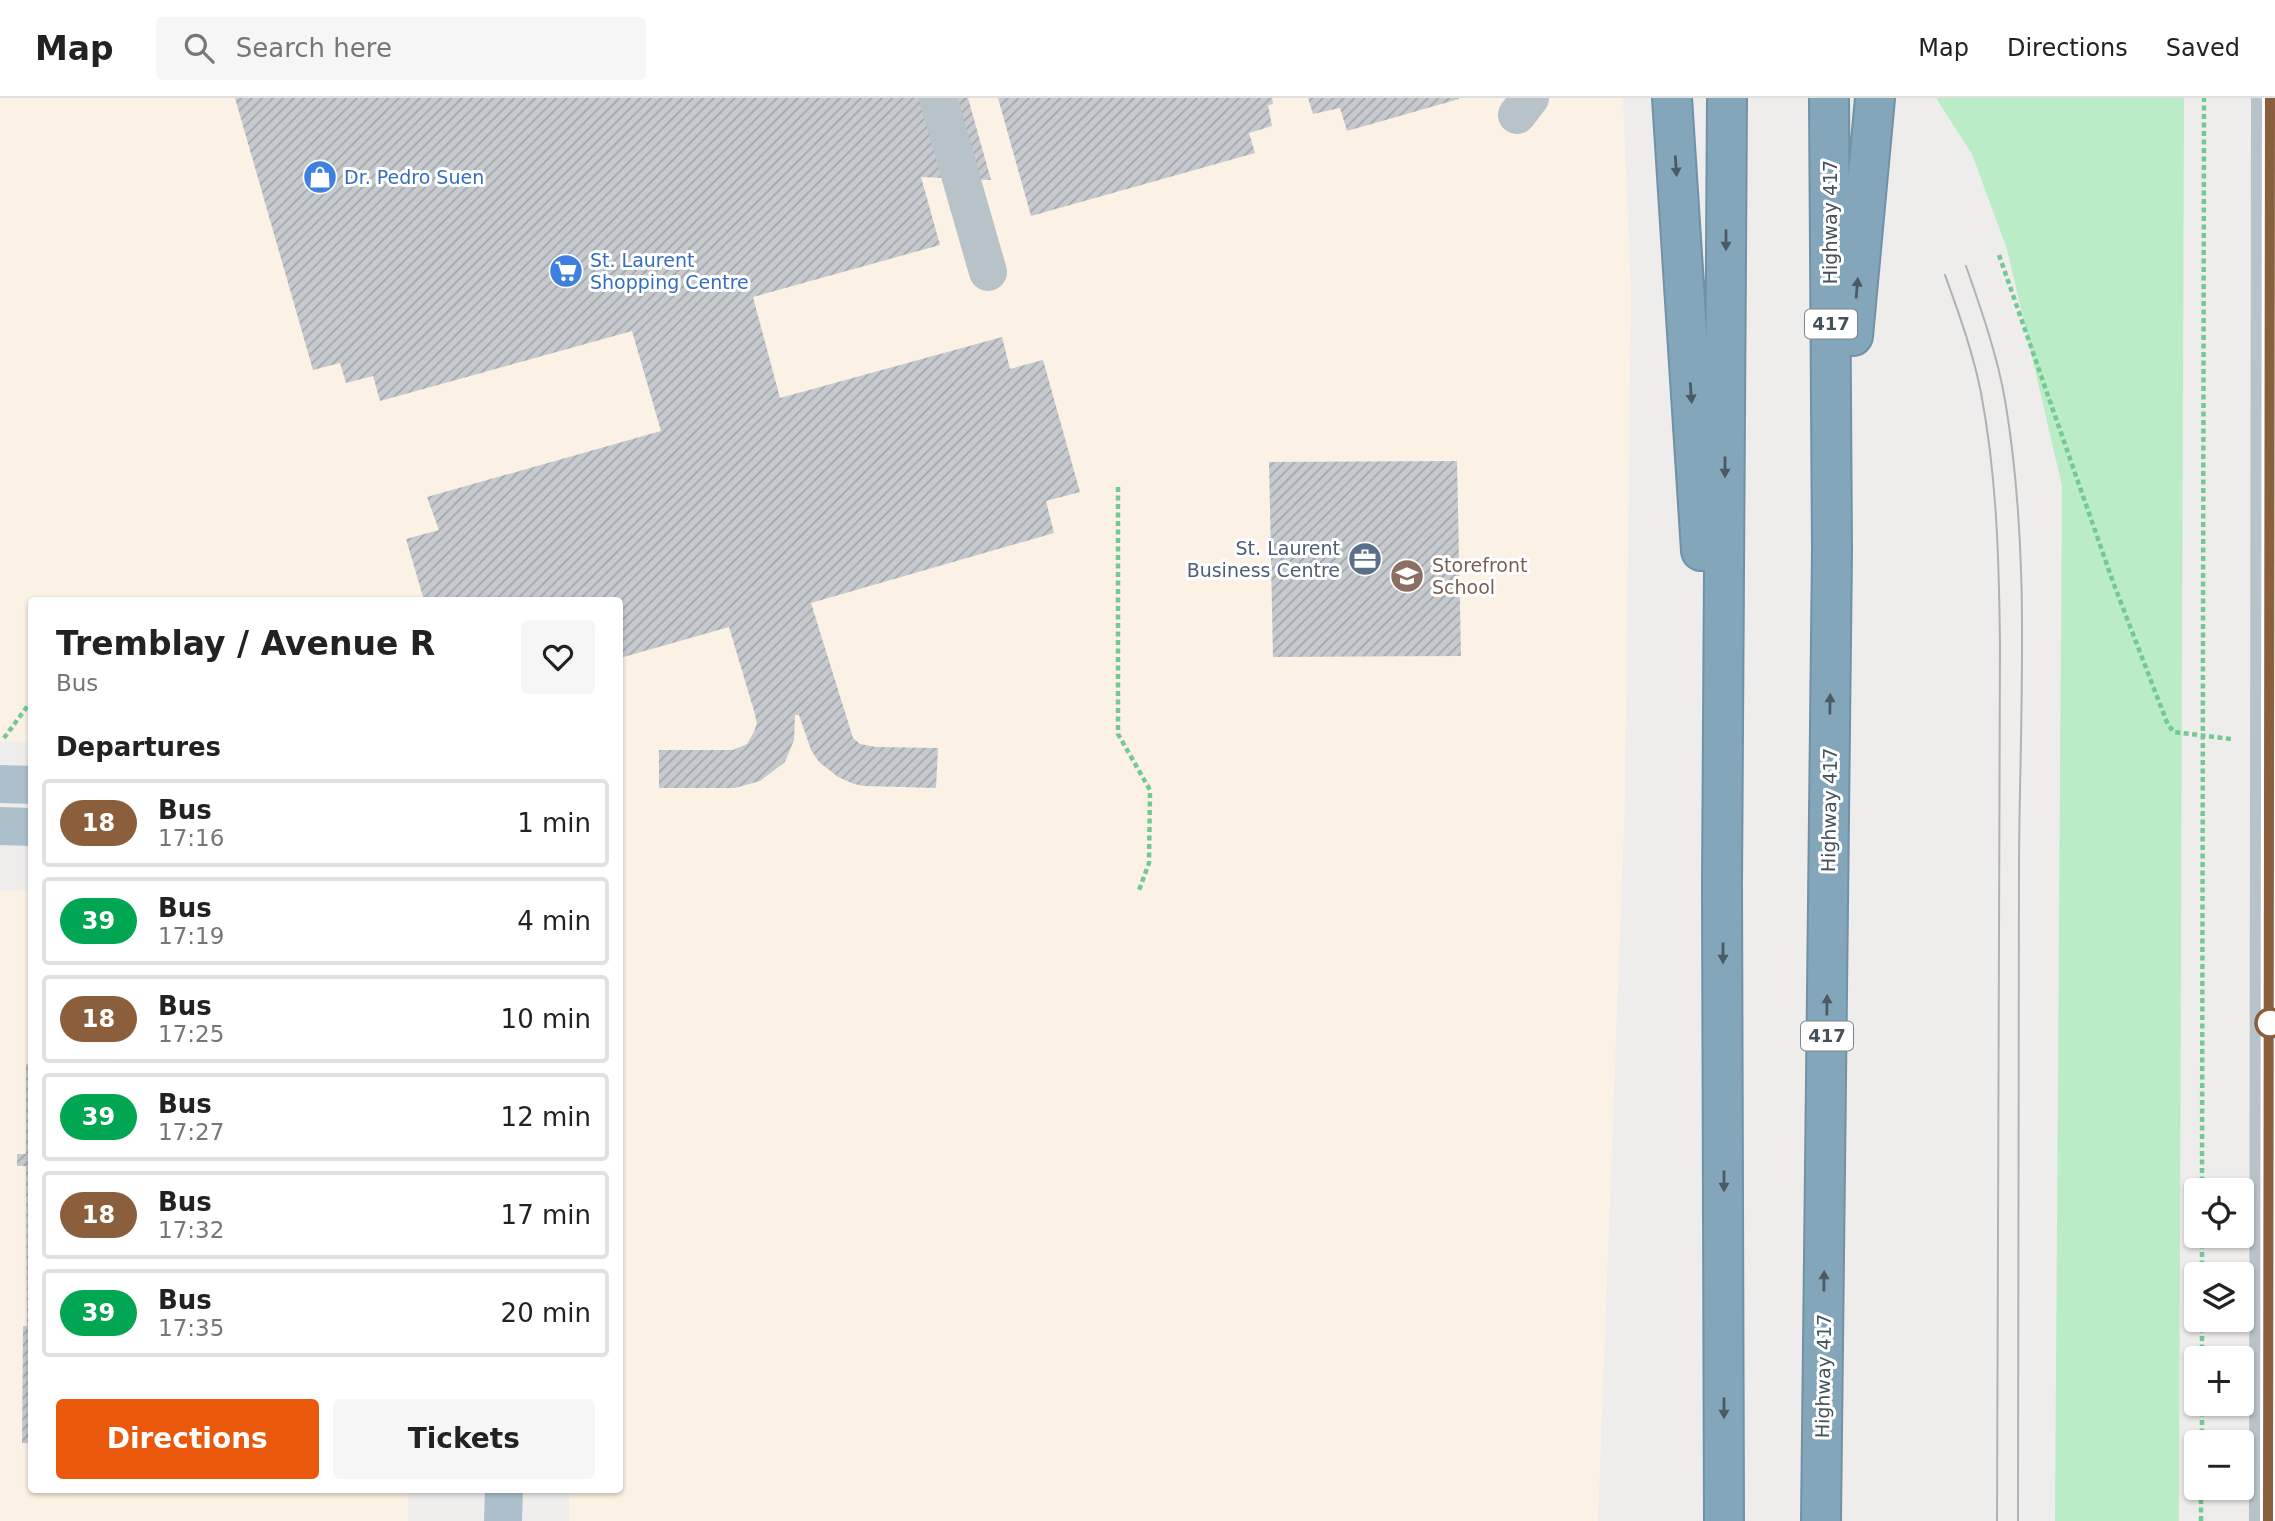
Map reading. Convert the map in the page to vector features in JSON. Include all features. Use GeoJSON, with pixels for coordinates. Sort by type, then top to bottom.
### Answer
{"type":"FeatureCollection","features":[{"type":"Feature","properties":{"kind":"highway"},"geometry":{"type":"LineString","coordinates":[[1672,98],[1723,885]]}},
{"type":"Feature","properties":{"kind":"highway"},"geometry":{"type":"LineString","coordinates":[[1724,1521],[1723,885],[1727,98]]}},
{"type":"Feature","properties":{"kind":"highway","name":"Highway 417"},"geometry":{"type":"LineString","coordinates":[[1821,1521],[1832,551],[1829,98]]}},
{"type":"Feature","properties":{"kind":"highway"},"geometry":{"type":"LineString","coordinates":[[1832,551],[1875,98]]}},
{"type":"Feature","properties":{"kind":"main road"},"geometry":{"type":"LineString","coordinates":[[0,784],[28,785]]}},
{"type":"Feature","properties":{"kind":"main road"},"geometry":{"type":"LineString","coordinates":[[0,826],[28,827]]}},
{"type":"Feature","properties":{"kind":"main road"},"geometry":{"type":"LineString","coordinates":[[503,1521],[504,1493]]}},
{"type":"Feature","properties":{"kind":"street"},"geometry":{"type":"LineString","coordinates":[[938,98],[988,272]]}},
{"type":"Feature","properties":{"kind":"street"},"geometry":{"type":"LineString","coordinates":[[2268,1521],[2272,1475],[2270,98]]}},
{"type":"Feature","properties":{"kind":"path"},"geometry":{"type":"LineString","coordinates":[[2202,1178],[2204,98]]}},
{"type":"Feature","properties":{"kind":"path"},"geometry":{"type":"LineString","coordinates":[[1999,255],[2113,582],[2168,725],[2174,732],[2238,740]]}},
{"type":"Feature","properties":{"kind":"path"},"geometry":{"type":"LineString","coordinates":[[1118,487],[1118,734],[1150,790],[1149,863],[1138,893]]}},
{"type":"Feature","properties":{"kind":"path"},"geometry":{"type":"LineString","coordinates":[[4,738],[28,705]]}},
{"type":"Feature","properties":{"kind":"path"},"geometry":{"type":"LineString","coordinates":[[2201,1521],[2202,1500]]}},
{"type":"Feature","properties":{"kind":"shaded area"},"geometry":{"type":"Polygon","coordinates":[[[0,98],[1623,98],[1631,290],[1625,801],[1598,1521],[569,1521],[569,1493],[623,1493],[623,597],[28,597],[28,742],[0,741],[0,98]]]}},
{"type":"Feature","properties":{"kind":"shaded area"},"geometry":{"type":"Polygon","coordinates":[[[0,891],[28,891],[28,1493],[408,1493],[408,1521],[0,1521],[0,891]]]}},
{"type":"Feature","properties":{"kind":"green space"},"geometry":{"type":"Polygon","coordinates":[[[1936,98],[2184,98],[2179,1521],[2055,1521],[2062,486],[2007,249],[1972,154],[1936,98]]]}},
{"type":"Feature","properties":{"kind":"building"},"geometry":{"type":"Polygon","coordinates":[[[235,98],[968,98],[991,180],[921,177],[940,245],[753,297],[780,398],[1002,337],[1010,369],[1043,360],[1080,492],[1046,501],[1054,533],[811,603],[853,738],[860,744],[876,747],[938,748],[936,788],[865,786],[838,777],[819,762],[811,750],[799,715],[795,715],[794,740],[785,762],[760,781],[735,788],[659,788],[659,750],[733,750],[747,744],[754,732],[757,723],[729,627],[623,657],[623,597],[423,597],[406,539],[439,530],[427,497],[661,431],[632,331],[380,401],[373,376],[346,383],[340,363],[313,370],[235,98]]]}},
{"type":"Feature","properties":{"kind":"building"},"geometry":{"type":"Polygon","coordinates":[[[998,98],[1272,98],[1273,104],[1268,105],[1272,126],[1249,133],[1255,153],[1031,216],[998,98]]]}},
{"type":"Feature","properties":{"kind":"building"},"geometry":{"type":"Polygon","coordinates":[[[1308,98],[1459,99],[1347,131],[1340,108],[1313,114],[1308,98]]]}},
{"type":"Feature","properties":{"kind":"building","name":"St. Laurent Business Centre"},"geometry":{"type":"Polygon","coordinates":[[[1457,461],[1461,656],[1273,657],[1269,462],[1457,461]]]}},
{"type":"Feature","properties":{"kind":"building"},"geometry":{"type":"Polygon","coordinates":[[[28,1064],[28,1443],[22,1443],[23,1326],[27,1326],[26,1166],[17,1166],[17,1154],[26,1154],[28,1064]]]}},
{"type":"Feature","properties":{"kind":"tram line"},"geometry":{"type":"LineString","coordinates":[[1966,266],[2002,383],[2013,457],[2021,573],[2018,1521]]}},
{"type":"Feature","properties":{"kind":"tram line"},"geometry":{"type":"LineString","coordinates":[[1945,275],[1970,348],[1981,393],[1991,456],[1998,550],[1997,1521]]}},
{"type":"Feature","properties":{"kind":"bus line","name":"18"},"geometry":{"type":"LineString","coordinates":[[2268,1521],[2270,98]]}},
{"type":"Feature","properties":{"kind":"place","name":"Dr. Pedro Suen"},"geometry":{"type":"Point","coordinates":[320,177]}},
{"type":"Feature","properties":{"kind":"place","name":"St. Laurent Shopping Centre"},"geometry":{"type":"Point","coordinates":[566,271]}},
{"type":"Feature","properties":{"kind":"place","name":"St. Laurent Business Centre"},"geometry":{"type":"Point","coordinates":[1365,559]}},
{"type":"Feature","properties":{"kind":"place","name":"Storefront School"},"geometry":{"type":"Point","coordinates":[1407,576]}}]}
